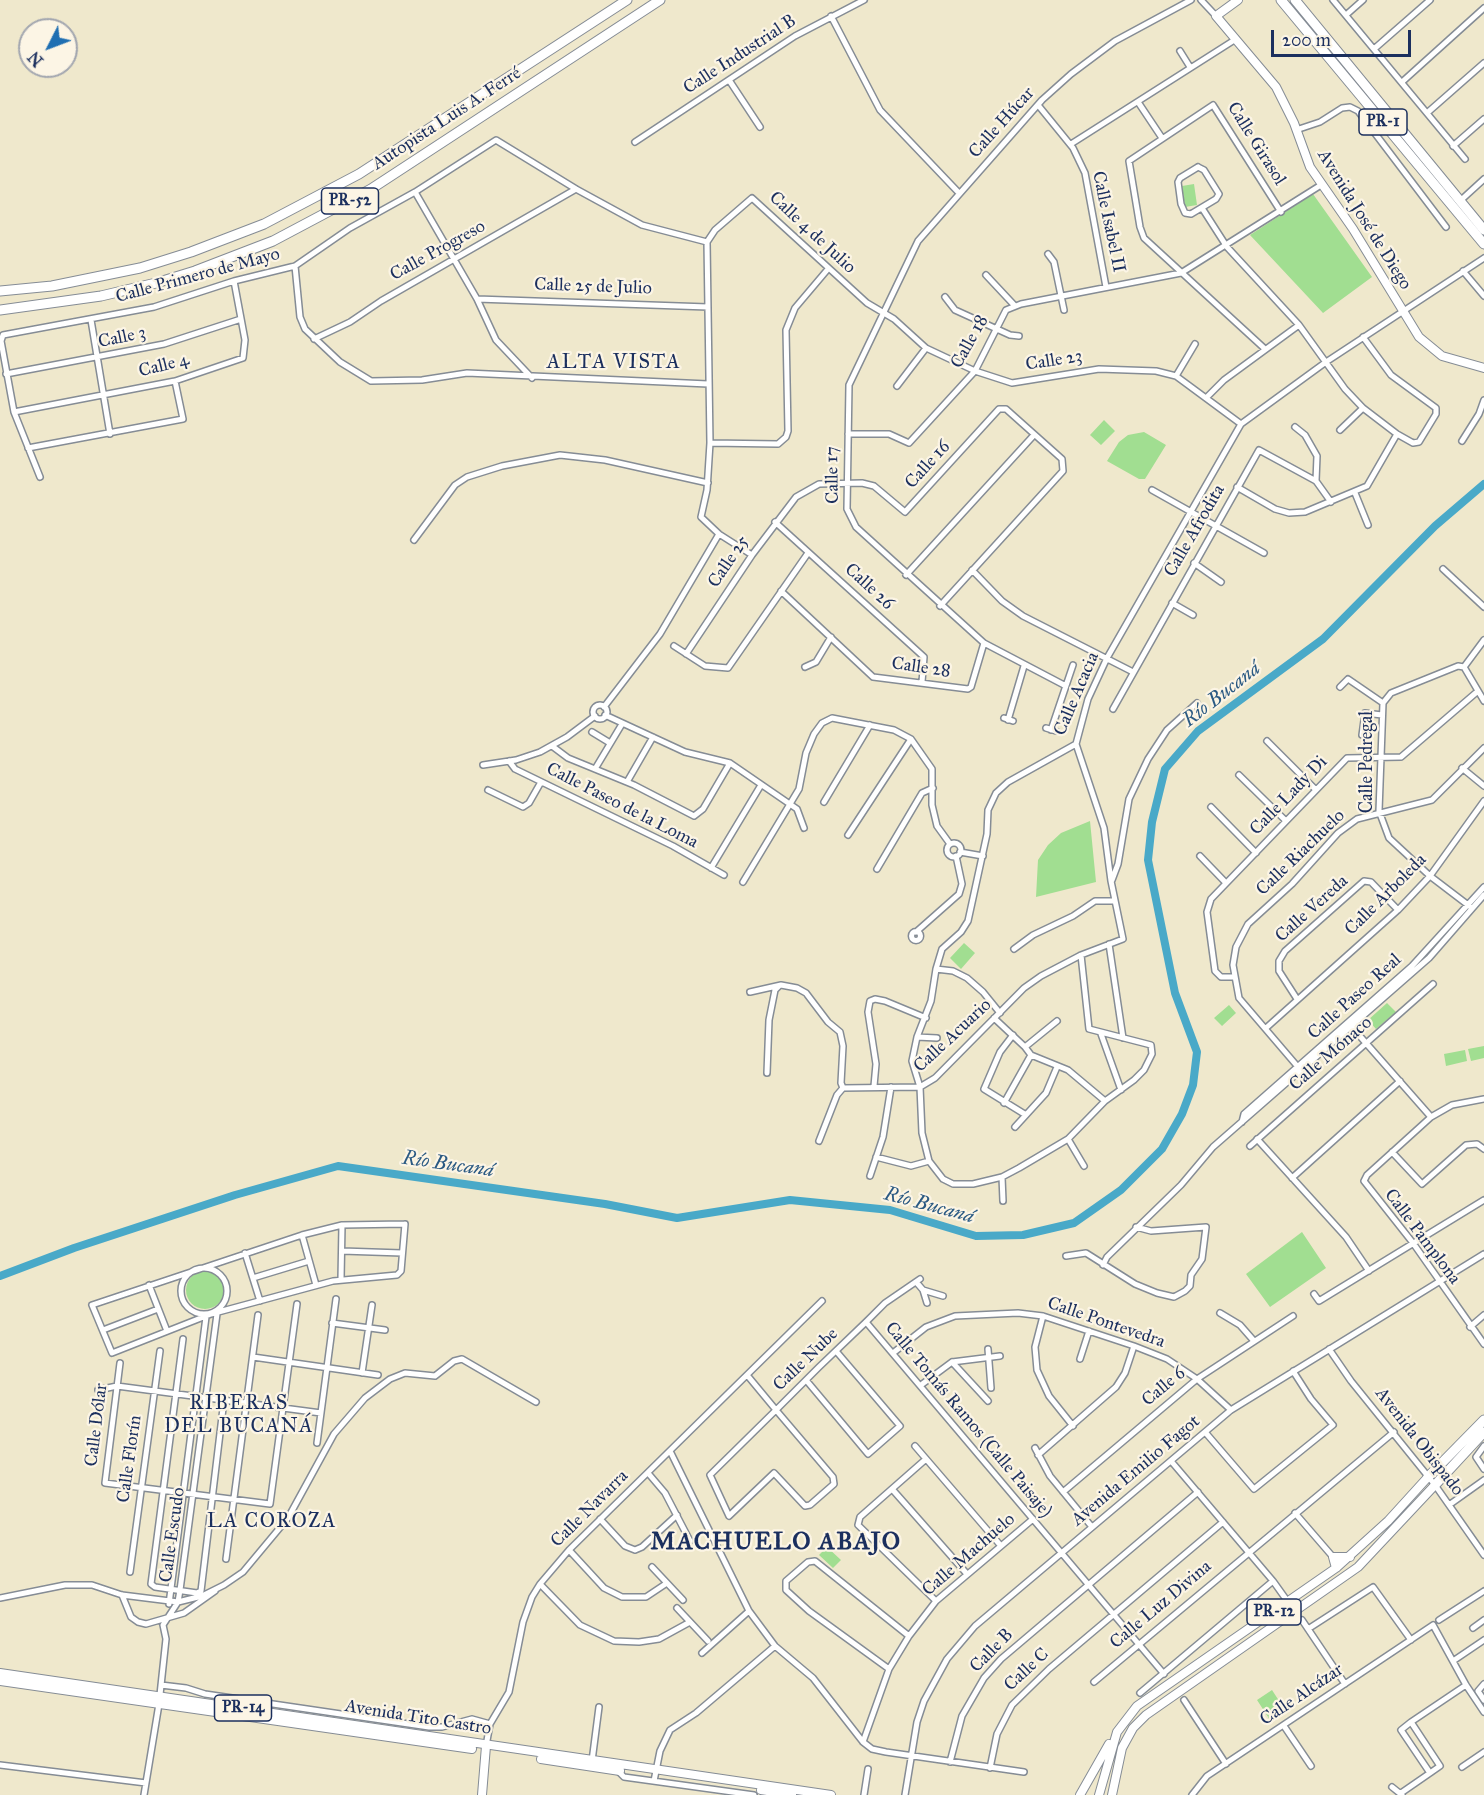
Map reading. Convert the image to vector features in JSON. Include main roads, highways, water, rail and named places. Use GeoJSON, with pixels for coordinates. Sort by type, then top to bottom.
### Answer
{"type":"FeatureCollection","features":[{"type":"Feature","properties":{"kind":"highway","name":"Autopista Luis A. Ferré"},"geometry":{"type":"LineString","coordinates":[[0,291],[52,286],[140,267],[191,252],[264,224],[359,174],[627,0]]}},
{"type":"Feature","properties":{"kind":"highway","name":"Autopista Luis A. Ferré"},"geometry":{"type":"LineString","coordinates":[[0,310],[101,297],[156,283],[237,256],[294,231],[371,189],[660,0]]}},
{"type":"Feature","properties":{"kind":"highway","name":"PR-1"},"geometry":{"type":"LineString","coordinates":[[1281,0],[1484,244]]}},
{"type":"Feature","properties":{"kind":"highway","name":"PR-1"},"geometry":{"type":"LineString","coordinates":[[1295,0],[1484,230]]}},
{"type":"Feature","properties":{"kind":"highway","name":"PR-12"},"geometry":{"type":"LineString","coordinates":[[1428,1477],[1484,1420]]}},
{"type":"Feature","properties":{"kind":"highway","name":"PR-12"},"geometry":{"type":"LineString","coordinates":[[1435,1485],[1484,1432]]}},
{"type":"Feature","properties":{"kind":"main road","name":"PR-12"},"geometry":{"type":"LineString","coordinates":[[1099,1795],[1114,1740],[1126,1719],[1147,1699],[1350,1557],[1428,1477]]}},
{"type":"Feature","properties":{"kind":"main road","name":"PR-12"},"geometry":{"type":"LineString","coordinates":[[1112,1795],[1116,1767],[1129,1735],[1146,1714],[1358,1567],[1435,1485]]}},
{"type":"Feature","properties":{"kind":"main road"},"geometry":{"type":"LineString","coordinates":[[1336,1568],[1333,1557],[1350,1557]]}},
{"type":"Feature","properties":{"kind":"main road","name":"Avenida Tito Castro"},"geometry":{"type":"LineString","coordinates":[[0,1673],[159,1700],[485,1748],[653,1777],[777,1792],[831,1795]]}},
{"type":"Feature","properties":{"kind":"main road","name":"Avenida Tito Castro"},"geometry":{"type":"LineString","coordinates":[[0,1681],[159,1700]]}},
{"type":"Feature","properties":{"kind":"main road"},"geometry":{"type":"LineString","coordinates":[[1080,1795],[1108,1746],[1114,1740]]}},
{"type":"Feature","properties":{"kind":"main road","name":"Avenida Tito Castro"},"geometry":{"type":"LineString","coordinates":[[485,1748],[591,1761],[653,1777]]}},
{"type":"Feature","properties":{"kind":"main road"},"geometry":{"type":"LineString","coordinates":[[1116,1767],[1119,1795]]}},
{"type":"Feature","properties":{"kind":"main road","name":"Avenida Tito Castro"},"geometry":{"type":"LineString","coordinates":[[777,1792],[792,1795]]}},
{"type":"Feature","properties":{"kind":"waterway","name":"Río Bucaná"},"geometry":{"type":"LineString","coordinates":[[0,1276],[74,1248],[235,1195],[338,1166],[605,1204],[677,1218],[790,1200],[890,1210],[976,1236],[1023,1235],[1074,1223],[1121,1190],[1162,1149],[1182,1114],[1193,1085],[1197,1052],[1175,993],[1148,860],[1152,822],[1165,769],[1198,731],[1323,639],[1435,526],[1484,484]]}},
{"type":"Feature","properties":{"kind":"district","name":"ALTA VISTA"},"geometry":{"type":"Point","coordinates":[614,363]}},
{"type":"Feature","properties":{"kind":"district","name":"RIBERAS DEL BUCANÁ"},"geometry":{"type":"Point","coordinates":[239,1416]}},
{"type":"Feature","properties":{"kind":"district","name":"LA COROZA"},"geometry":{"type":"Point","coordinates":[272,1522]}},
{"type":"Feature","properties":{"kind":"district","name":"MACHUELO ABAJO"},"geometry":{"type":"Point","coordinates":[776,1543]}}]}
